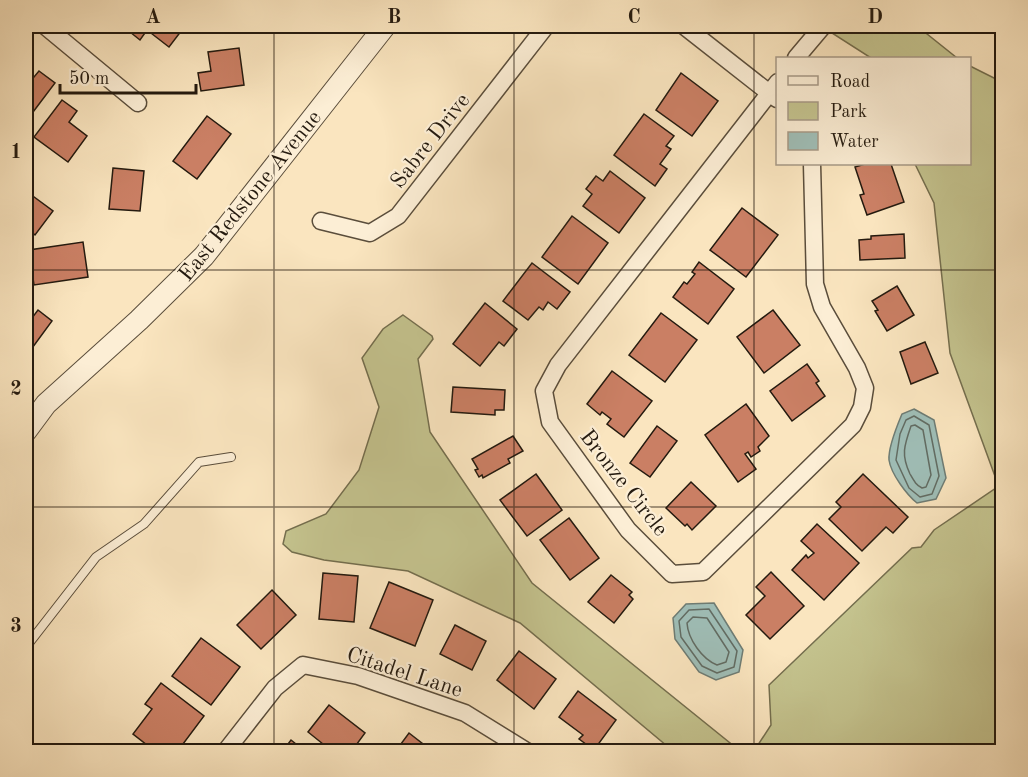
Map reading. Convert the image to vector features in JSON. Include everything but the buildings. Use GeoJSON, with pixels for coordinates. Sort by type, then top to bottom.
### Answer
{"type":"FeatureCollection","features":[{"type":"Feature","properties":{"kind":"street"},"geometry":{"type":"LineString","coordinates":[[45,26],[138,104]]}},
{"type":"Feature","properties":{"kind":"street","name":"East Redstone Avenue"},"geometry":{"type":"LineString","coordinates":[[26,431],[46,404],[139,320],[204,256],[385,26]]}},
{"type":"Feature","properties":{"kind":"street","name":"Sabre Drive"},"geometry":{"type":"LineString","coordinates":[[321,221],[370,233],[398,216],[546,26]]}},
{"type":"Feature","properties":{"kind":"street"},"geometry":{"type":"LineString","coordinates":[[684,26],[775,91]]}},
{"type":"Feature","properties":{"kind":"street"},"geometry":{"type":"LineString","coordinates":[[797,57],[823,26]]}},
{"type":"Feature","properties":{"kind":"street","name":"Bronze Circle"},"geometry":{"type":"LineString","coordinates":[[775,91],[558,365],[544,391],[550,422],[628,530],[672,574],[703,572],[853,425],[862,407],[865,388],[857,368],[822,307],[814,284],[812,165]]}},
{"type":"Feature","properties":{"kind":"street","name":"Citadel Lane"},"geometry":{"type":"LineString","coordinates":[[225,752],[275,688],[303,666],[358,675],[465,713],[528,752]]}},
{"type":"Feature","properties":{"kind":"lane"},"geometry":{"type":"LineString","coordinates":[[26,647],[96,557],[144,524],[199,462],[231,457]]}},
{"type":"Feature","properties":{"kind":"green space"},"geometry":{"type":"Polygon","coordinates":[[[821,26],[917,26],[956,57],[869,57],[821,26]]]}},
{"type":"Feature","properties":{"kind":"green space"},"geometry":{"type":"Polygon","coordinates":[[[971,66],[1002,82],[1002,483],[996,479],[950,353],[934,203],[915,165],[971,165],[971,66]]]}},
{"type":"Feature","properties":{"kind":"green space"},"geometry":{"type":"Polygon","coordinates":[[[403,315],[433,339],[418,359],[430,432],[532,583],[740,751],[673,751],[520,623],[408,571],[324,560],[292,552],[283,544],[286,531],[326,514],[359,470],[379,407],[362,358],[383,329],[403,315]]]}},
{"type":"Feature","properties":{"kind":"green space"},"geometry":{"type":"Polygon","coordinates":[[[1002,484],[1002,751],[754,751],[771,725],[769,685],[912,548],[921,547],[934,530],[1002,484]]]}},
{"type":"Feature","properties":{"kind":"water"},"geometry":{"type":"Polygon","coordinates":[[[914,409],[934,420],[946,478],[936,499],[917,503],[900,484],[889,460],[891,443],[902,414],[914,409]]]}},
{"type":"Feature","properties":{"kind":"water"},"geometry":{"type":"Polygon","coordinates":[[[714,603],[743,650],[739,672],[716,680],[699,672],[675,639],[673,618],[686,604],[714,603]]]}}]}
